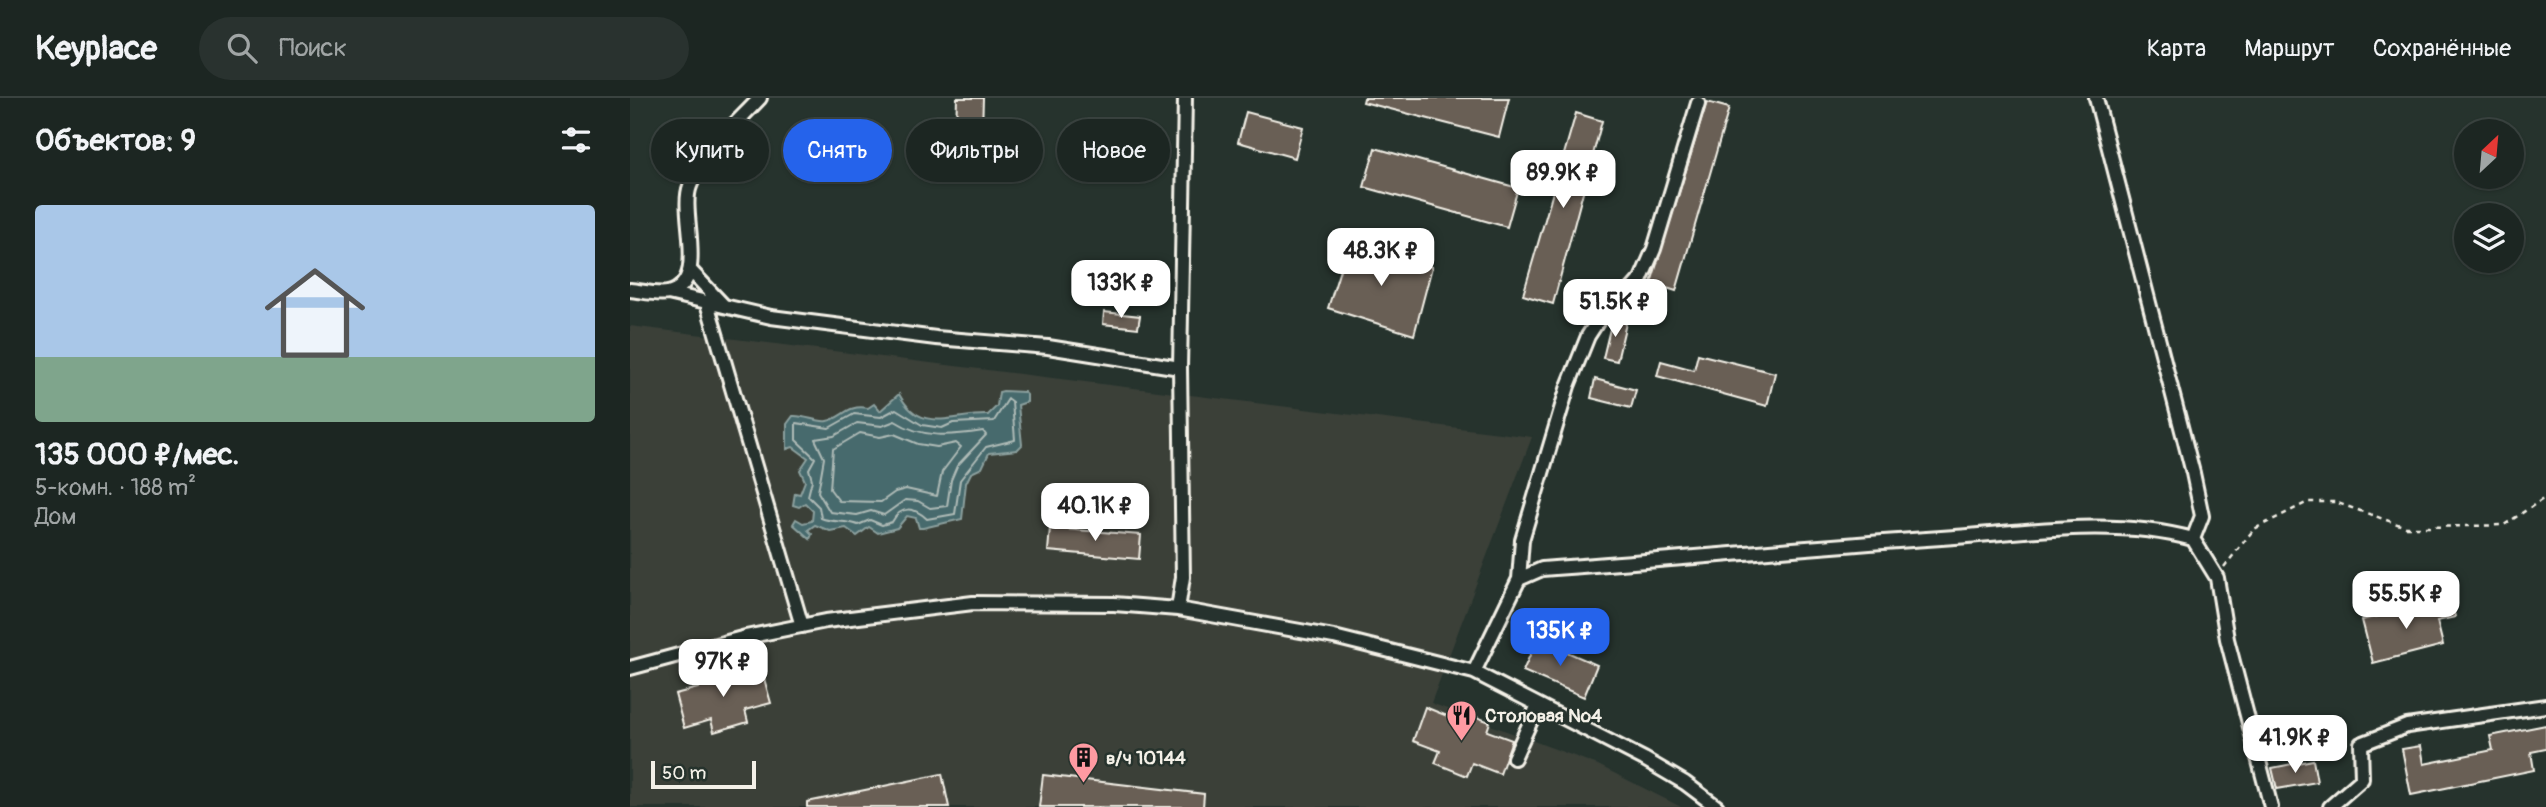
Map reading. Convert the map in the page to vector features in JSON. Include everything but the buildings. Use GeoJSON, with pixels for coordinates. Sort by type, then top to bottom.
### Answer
{"type":"FeatureCollection","features":[{"type":"Feature","properties":{"kind":"street"},"geometry":{"type":"LineString","coordinates":[[668,293],[680,286],[691,271],[688,189],[696,169],[760,98]]}},
{"type":"Feature","properties":{"kind":"street"},"geometry":{"type":"LineString","coordinates":[[1178,609],[1183,577],[1180,368],[1185,98]]}},
{"type":"Feature","properties":{"kind":"street"},"geometry":{"type":"LineString","coordinates":[[2096,98],[2198,495],[2202,516],[2193,539]]}},
{"type":"Feature","properties":{"kind":"street"},"geometry":{"type":"LineString","coordinates":[[1474,672],[1519,579],[1522,540],[1568,386],[1588,336],[1608,305],[1625,297],[1640,279],[1654,249],[1698,103]]}},
{"type":"Feature","properties":{"kind":"street"},"geometry":{"type":"LineString","coordinates":[[691,271],[726,308]]}},
{"type":"Feature","properties":{"kind":"street"},"geometry":{"type":"LineString","coordinates":[[630,290],[668,293],[726,308],[843,327],[1048,347],[1180,368]]}},
{"type":"Feature","properties":{"kind":"street"},"geometry":{"type":"LineString","coordinates":[[707,303],[802,626]]}},
{"type":"Feature","properties":{"kind":"street"},"geometry":{"type":"LineString","coordinates":[[1519,579],[1542,569],[1701,554],[2017,532],[2155,529],[2193,539],[2217,578],[2227,639],[2271,807]]}},
{"type":"Feature","properties":{"kind":"street"},"geometry":{"type":"LineString","coordinates":[[630,668],[746,637],[802,626],[973,603],[1114,604],[1178,609],[1334,637],[1474,672],[1644,759],[1685,783],[1717,807]]}},
{"type":"Feature","properties":{"kind":"street"},"geometry":{"type":"LineString","coordinates":[[1514,758],[1538,705]]}},
{"type":"Feature","properties":{"kind":"street"},"geometry":{"type":"LineString","coordinates":[[2330,807],[2361,779],[2361,744],[2407,726],[2546,706]]}},
{"type":"Feature","properties":{"kind":"path"},"geometry":{"type":"LineString","coordinates":[[2217,578],[2233,552],[2254,529],[2308,502],[2335,502],[2406,527],[2429,527],[2504,525],[2546,498]]}},
{"type":"Feature","properties":{"kind":"shaded area"},"geometry":{"type":"Polygon","coordinates":[[[630,326],[1532,437],[1431,703],[1598,765],[1681,807],[630,807],[630,326]]]}},
{"type":"Feature","properties":{"kind":"water"},"geometry":{"type":"Polygon","coordinates":[[[999,392],[1024,392],[1027,395],[1027,402],[1018,405],[1022,445],[1017,450],[989,453],[982,468],[971,473],[966,483],[962,519],[919,528],[916,518],[907,516],[897,528],[878,533],[869,527],[857,536],[846,528],[830,531],[815,525],[808,530],[812,534],[810,539],[793,524],[796,519],[803,523],[812,521],[813,511],[805,503],[799,507],[793,505],[795,493],[800,494],[805,481],[800,470],[808,458],[793,447],[787,449],[787,424],[793,416],[827,421],[855,408],[868,408],[874,404],[880,411],[899,394],[908,407],[927,418],[938,420],[988,415],[997,406],[999,392]]]}},
{"type":"Feature","properties":{"kind":"place","name":"Столовая №4"},"geometry":{"type":"Point","coordinates":[1462,742]}},
{"type":"Feature","properties":{"kind":"place","name":"в/ч 10144"},"geometry":{"type":"Point","coordinates":[1083,784]}}]}
